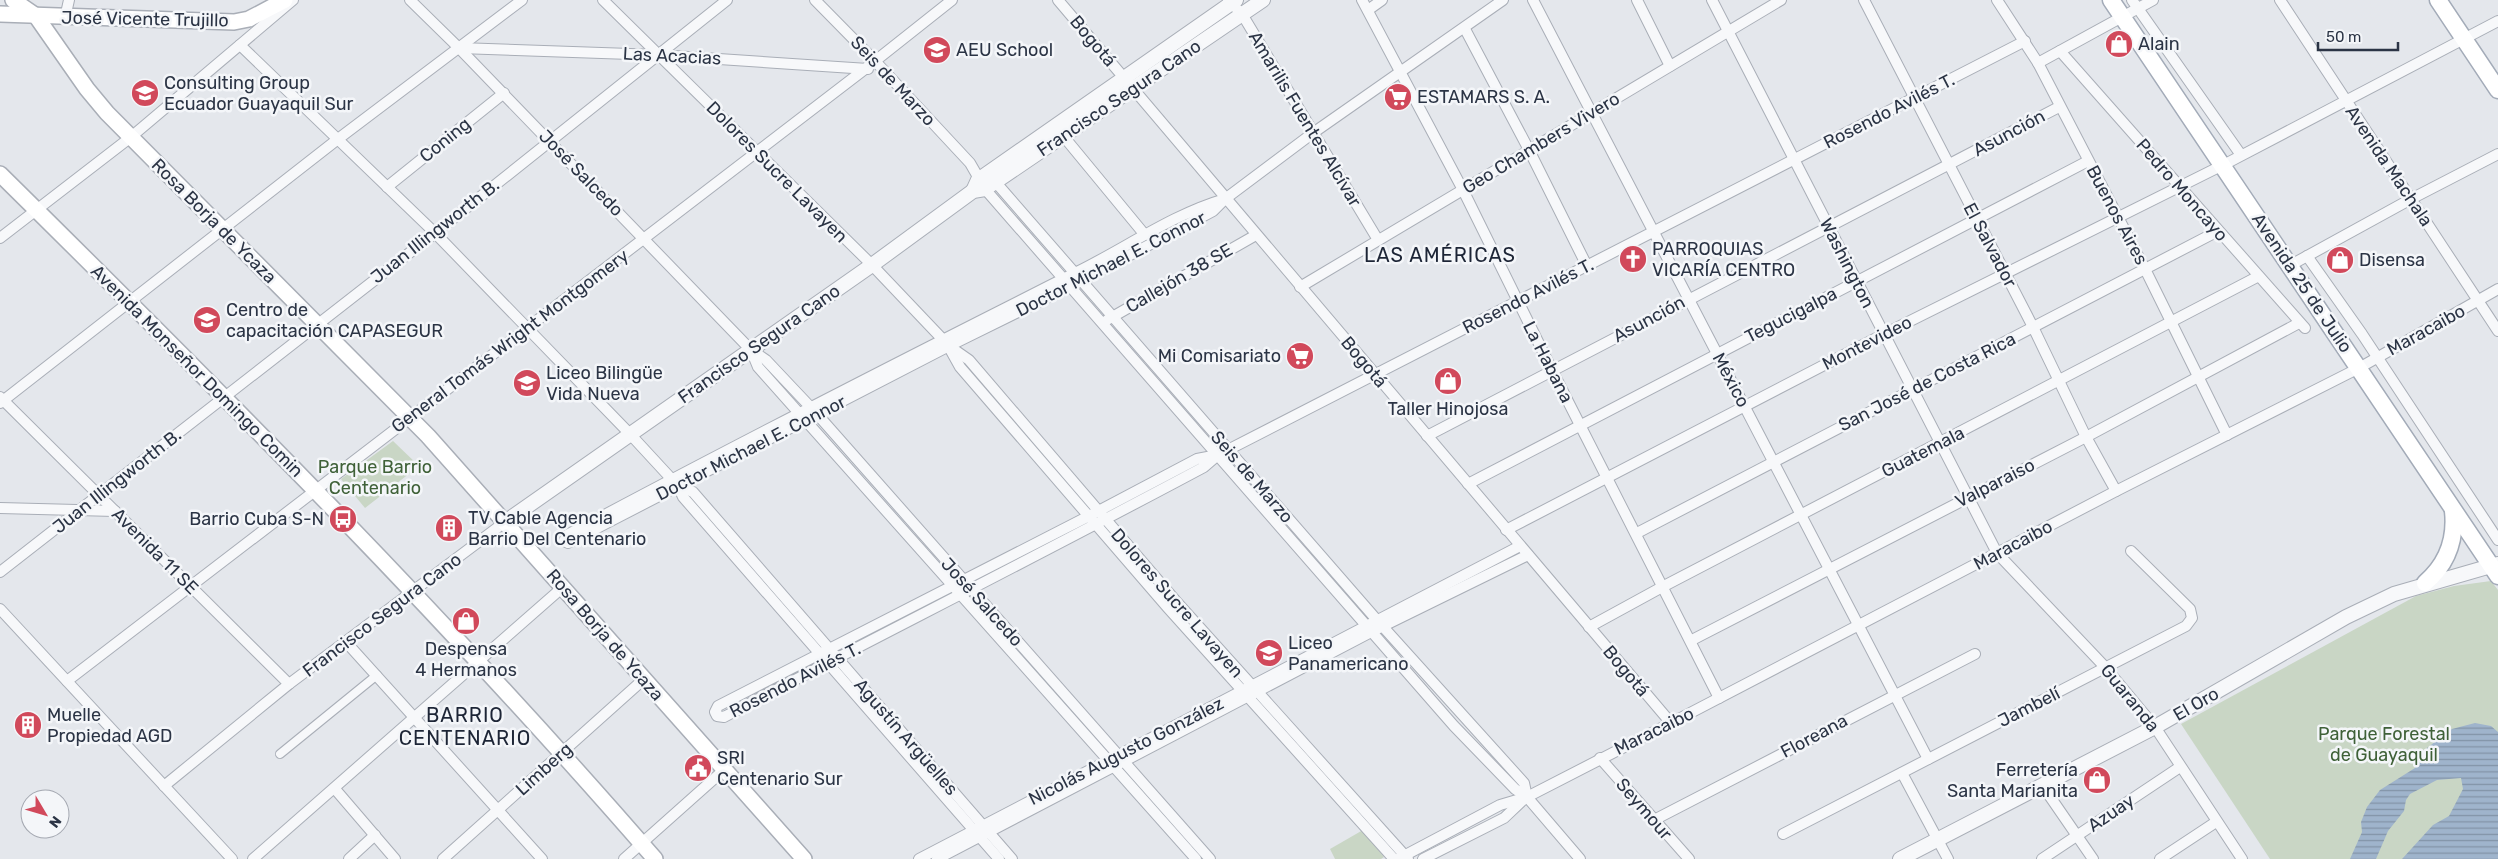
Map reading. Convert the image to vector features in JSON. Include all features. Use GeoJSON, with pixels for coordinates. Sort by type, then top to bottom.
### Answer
{"type":"FeatureCollection","features":[{"type":"Feature","properties":{"kind":"main road","name":"Rosa Borja de Ycaza"},"geometry":{"type":"LineString","coordinates":[[13,0],[36,16],[87,89],[131,136],[409,419],[505,522],[804,859]]}},
{"type":"Feature","properties":{"kind":"main road","name":"José Vicente Trujillo"},"geometry":{"type":"LineString","coordinates":[[0,14],[65,18],[234,22],[249,19],[285,0]]}},
{"type":"Feature","properties":{"kind":"main road","name":"Avenida 25 de Julio"},"geometry":{"type":"LineString","coordinates":[[2110,0],[2226,163],[2289,266],[2453,510],[2496,569]]}},
{"type":"Feature","properties":{"kind":"main road"},"geometry":{"type":"LineString","coordinates":[[2438,0],[2498,90]]}},
{"type":"Feature","properties":{"kind":"main road","name":"Avenida Monseñor Domingo Comin"},"geometry":{"type":"LineString","coordinates":[[0,174],[316,490],[413,592],[655,859]]}},
{"type":"Feature","properties":{"kind":"main road"},"geometry":{"type":"LineString","coordinates":[[2425,583],[2439,568],[2449,551],[2454,531],[2453,510]]}},
{"type":"Feature","properties":{"kind":"street"},"geometry":{"type":"LineString","coordinates":[[65,18],[69,0]]}},
{"type":"Feature","properties":{"kind":"street","name":"José Vicente Trujillo"},"geometry":{"type":"LineString","coordinates":[[0,238],[131,136],[293,0]]}},
{"type":"Feature","properties":{"kind":"street","name":"José Salcedo"},"geometry":{"type":"LineString","coordinates":[[410,0],[504,93],[750,349],[766,360],[814,410],[885,493],[1038,680],[1111,764],[1196,854],[1210,859]]}},
{"type":"Feature","properties":{"kind":"street"},"geometry":{"type":"LineString","coordinates":[[1,400],[223,230],[338,139],[522,0]]}},
{"type":"Feature","properties":{"kind":"street","name":"Dolores Sucre Lavayen"},"geometry":{"type":"LineString","coordinates":[[603,0],[872,265],[946,342],[969,360],[1023,431],[1172,604],[1401,858]]}},
{"type":"Feature","properties":{"kind":"street","name":"Juan Illingworth B."},"geometry":{"type":"LineString","coordinates":[[0,572],[434,233],[727,0]]}},
{"type":"Feature","properties":{"kind":"street","name":"Seis de Marzo"},"geometry":{"type":"LineString","coordinates":[[815,0],[970,163],[984,183],[1064,278],[1218,455],[1298,545],[1524,783],[1527,796]]}},
{"type":"Feature","properties":{"kind":"street","name":"General Tomás Wright Montgomery"},"geometry":{"type":"LineString","coordinates":[[67,681],[865,69],[952,0]]}},
{"type":"Feature","properties":{"kind":"street","name":"Bogotá"},"geometry":{"type":"LineString","coordinates":[[1058,0],[1671,723]]}},
{"type":"Feature","properties":{"kind":"street","name":"Francisco Segura Cano"},"geometry":{"type":"LineString","coordinates":[[1128,84],[1263,0]]}},
{"type":"Feature","properties":{"kind":"street","name":"La Habana"},"geometry":{"type":"LineString","coordinates":[[1362,0],[1463,190],[1552,370],[1692,640],[1720,698]]}},
{"type":"Feature","properties":{"kind":"street"},"geometry":{"type":"LineString","coordinates":[[1368,10],[1382,0]]}},
{"type":"Feature","properties":{"kind":"street","name":"Doctor Michael E. Connor"},"geometry":{"type":"LineString","coordinates":[[675,483],[568,543],[564,541],[567,536],[675,483],[893,370],[1064,278],[1078,277],[1213,211],[1225,199],[1313,133],[1465,29],[1504,0]]}},
{"type":"Feature","properties":{"kind":"street","name":"México"},"geometry":{"type":"LineString","coordinates":[[1533,0],[1859,626],[1896,693],[1928,760]]}},
{"type":"Feature","properties":{"kind":"street"},"geometry":{"type":"LineString","coordinates":[[1637,0],[1670,66]]}},
{"type":"Feature","properties":{"kind":"street","name":"Washington"},"geometry":{"type":"LineString","coordinates":[[1712,0],[1997,553]]}},
{"type":"Feature","properties":{"kind":"street","name":"Geo Chambers Vivero"},"geometry":{"type":"LineString","coordinates":[[1300,286],[1781,0]]}},
{"type":"Feature","properties":{"kind":"street","name":"El Salvador"},"geometry":{"type":"LineString","coordinates":[[1864,0],[2033,327],[2086,437],[2116,491]]}},
{"type":"Feature","properties":{"kind":"street","name":"Buenos Aires"},"geometry":{"type":"LineString","coordinates":[[1997,0],[2038,63],[2059,107],[2145,269],[2228,435]]}},
{"type":"Feature","properties":{"kind":"street"},"geometry":{"type":"LineString","coordinates":[[2038,63],[2122,17],[2135,4],[2153,0]]}},
{"type":"Feature","properties":{"kind":"street","name":"Avenida Machala"},"geometry":{"type":"LineString","coordinates":[[2280,0],[2498,331]]}},
{"type":"Feature","properties":{"kind":"street","name":"Francisco Segura Cano"},"geometry":{"type":"LineString","coordinates":[[164,786],[289,684],[505,522],[872,265],[984,183],[1128,84],[1232,1]]}},
{"type":"Feature","properties":{"kind":"street","name":"Amarilis Fuentes Alcívar"},"geometry":{"type":"LineString","coordinates":[[1232,1],[1242,14],[1378,240]]}},
{"type":"Feature","properties":{"kind":"street"},"geometry":{"type":"LineString","coordinates":[[2135,4],[2241,155]]}},
{"type":"Feature","properties":{"kind":"street","name":"Montevideo"},"geometry":{"type":"LineString","coordinates":[[1506,530],[1884,334],[2226,163],[2498,20]]}},
{"type":"Feature","properties":{"kind":"street"},"geometry":{"type":"LineString","coordinates":[[1465,29],[1529,150],[1587,266]]}},
{"type":"Feature","properties":{"kind":"street","name":"Rosendo Avilés T."},"geometry":{"type":"LineString","coordinates":[[1218,455],[1197,459],[962,586],[838,658],[724,717],[717,716],[715,712],[718,706],[820,654],[962,586],[1101,522],[1204,467],[1218,455],[2025,41]]}},
{"type":"Feature","properties":{"kind":"street","name":"Agustín Argüelles"},"geometry":{"type":"LineString","coordinates":[[240,44],[434,233],[630,434],[675,483],[684,497],[898,745],[980,830],[1012,859]]}},
{"type":"Feature","properties":{"kind":"street","name":"Las Acacias"},"geometry":{"type":"LineString","coordinates":[[460,48],[659,55],[884,71]]}},
{"type":"Feature","properties":{"kind":"street","name":"Pedro Moncayo"},"geometry":{"type":"LineString","coordinates":[[2060,51],[2302,326]]}},
{"type":"Feature","properties":{"kind":"street","name":"Coning"},"geometry":{"type":"LineString","coordinates":[[387,187],[504,93]]}},
{"type":"Feature","properties":{"kind":"street","name":"Asunción"},"geometry":{"type":"LineString","coordinates":[[1427,436],[1688,298],[2059,107]]}},
{"type":"Feature","properties":{"kind":"street"},"geometry":{"type":"LineString","coordinates":[[1060,132],[1145,235]]}},
{"type":"Feature","properties":{"kind":"street"},"geometry":{"type":"LineString","coordinates":[[2289,266],[2411,198],[2498,154]]}},
{"type":"Feature","properties":{"kind":"street","name":"Tegucigalpa"},"geometry":{"type":"LineString","coordinates":[[1468,484],[2088,161]]}},
{"type":"Feature","properties":{"kind":"street","name":"Seis de Marzo"},"geometry":{"type":"LineString","coordinates":[[984,183],[1078,277],[1165,375],[1306,538],[1454,726],[1515,789],[1527,796],[1580,859]]}},
{"type":"Feature","properties":{"kind":"street","name":"Doctor Michael E. Connor"},"geometry":{"type":"LineString","coordinates":[[946,342],[1071,286],[1078,277],[1145,235],[1208,204],[1225,199]]}},
{"type":"Feature","properties":{"kind":"street","name":"San José de Costa Rica"},"geometry":{"type":"LineString","coordinates":[[1637,533],[2218,232]]}},
{"type":"Feature","properties":{"kind":"street","name":"Callejón 38 SE"},"geometry":{"type":"LineString","coordinates":[[1103,322],[1256,235]]}},
{"type":"Feature","properties":{"kind":"street","name":"Avenida 25 de Julio"},"geometry":{"type":"LineString","coordinates":[[2308,256],[2498,540]]}},
{"type":"Feature","properties":{"kind":"street","name":"Guatemala"},"geometry":{"type":"LineString","coordinates":[[1589,627],[1801,514],[2059,382],[2257,277]]}},
{"type":"Feature","properties":{"kind":"street","name":"Maracaibo"},"geometry":{"type":"LineString","coordinates":[[1401,858],[1500,805],[1527,796],[1720,698],[2116,491],[2359,368],[2498,289]]}},
{"type":"Feature","properties":{"kind":"street","name":"Valparaiso"},"geometry":{"type":"LineString","coordinates":[[1692,640],[1968,496],[2302,326]]}},
{"type":"Feature","properties":{"kind":"street","name":"José Salcedo"},"geometry":{"type":"LineString","coordinates":[[750,349],[758,367],[876,500],[1047,674],[1121,759],[1196,854]]}},
{"type":"Feature","properties":{"kind":"street"},"geometry":{"type":"LineString","coordinates":[[1155,382],[1165,375]]}},
{"type":"Feature","properties":{"kind":"street","name":"Avenida 11 SE"},"geometry":{"type":"LineString","coordinates":[[1,400],[289,684]]}},
{"type":"Feature","properties":{"kind":"street","name":"Agustín Argüelles"},"geometry":{"type":"LineString","coordinates":[[675,483],[693,492],[831,649],[906,737],[980,830],[998,859]]}},
{"type":"Feature","properties":{"kind":"street"},"geometry":{"type":"LineString","coordinates":[[876,500],[885,493]]}},
{"type":"Feature","properties":{"kind":"street"},"geometry":{"type":"LineString","coordinates":[[0,508],[115,511]]}},
{"type":"Feature","properties":{"kind":"street"},"geometry":{"type":"LineString","coordinates":[[1298,545],[1306,538]]}},
{"type":"Feature","properties":{"kind":"street","name":"Nicolás Augusto González"},"geometry":{"type":"LineString","coordinates":[[919,859],[1121,759],[1250,692],[1375,626],[1449,581],[1520,546]]}},
{"type":"Feature","properties":{"kind":"street","name":"Jambelí"},"geometry":{"type":"LineString","coordinates":[[1783,834],[2186,626],[2192,618],[2190,609],[2131,551]]}},
{"type":"Feature","properties":{"kind":"street","name":"Guaranda"},"geometry":{"type":"LineString","coordinates":[[1997,553],[2105,667],[2156,727],[2180,767],[2242,859]]}},
{"type":"Feature","properties":{"kind":"street","name":"Nicolás Augusto González"},"geometry":{"type":"LineString","coordinates":[[1375,626],[1528,555]]}},
{"type":"Feature","properties":{"kind":"street"},"geometry":{"type":"LineString","coordinates":[[747,570],[756,563]]}},
{"type":"Feature","properties":{"kind":"street","name":"El Oro"},"geometry":{"type":"LineString","coordinates":[[1900,859],[2156,727],[2346,617],[2394,594],[2425,583],[2496,569]]}},
{"type":"Feature","properties":{"kind":"street"},"geometry":{"type":"LineString","coordinates":[[1449,581],[1456,590]]}},
{"type":"Feature","properties":{"kind":"street"},"geometry":{"type":"LineString","coordinates":[[253,859],[563,587]]}},
{"type":"Feature","properties":{"kind":"street"},"geometry":{"type":"LineString","coordinates":[[0,609],[232,859]]}},
{"type":"Feature","properties":{"kind":"street"},"geometry":{"type":"LineString","coordinates":[[346,642],[542,859]]}},
{"type":"Feature","properties":{"kind":"street","name":"Floreana"},"geometry":{"type":"LineString","coordinates":[[1654,820],[1896,693],[1975,654]]}},
{"type":"Feature","properties":{"kind":"street"},"geometry":{"type":"LineString","coordinates":[[1038,680],[1047,674]]}},
{"type":"Feature","properties":{"kind":"street"},"geometry":{"type":"LineString","coordinates":[[280,754],[376,675]]}},
{"type":"Feature","properties":{"kind":"street","name":"Limberg"},"geometry":{"type":"LineString","coordinates":[[443,859],[644,679]]}},
{"type":"Feature","properties":{"kind":"street"},"geometry":{"type":"LineString","coordinates":[[1454,726],[1463,718]]}},
{"type":"Feature","properties":{"kind":"street"},"geometry":{"type":"LineString","coordinates":[[898,745],[906,737]]}},
{"type":"Feature","properties":{"kind":"street","name":"Seymour"},"geometry":{"type":"LineString","coordinates":[[1600,758],[1689,859]]}},
{"type":"Feature","properties":{"kind":"street","name":"Azuay"},"geometry":{"type":"LineString","coordinates":[[2042,859],[2180,767]]}},
{"type":"Feature","properties":{"kind":"street"},"geometry":{"type":"LineString","coordinates":[[624,859],[725,769]]}},
{"type":"Feature","properties":{"kind":"street"},"geometry":{"type":"LineString","coordinates":[[1902,773],[1936,840],[1948,859]]}},
{"type":"Feature","properties":{"kind":"street"},"geometry":{"type":"LineString","coordinates":[[2042,785],[2093,859]]}},
{"type":"Feature","properties":{"kind":"street"},"geometry":{"type":"LineString","coordinates":[[335,789],[395,859]]}},
{"type":"Feature","properties":{"kind":"street","name":"Maracaibo"},"geometry":{"type":"LineString","coordinates":[[1423,859],[1504,818],[1527,796]]}},
{"type":"Feature","properties":{"kind":"street"},"geometry":{"type":"LineString","coordinates":[[2160,859],[2216,822]]}},
{"type":"Feature","properties":{"kind":"street","name":"Nicolás Augusto González"},"geometry":{"type":"LineString","coordinates":[[937,859],[980,830]]}},
{"type":"Feature","properties":{"kind":"street"},"geometry":{"type":"LineString","coordinates":[[349,859],[375,835]]}},
{"type":"Feature","properties":{"kind":"green space","name":"Parque Barrio Centenario"},"geometry":{"type":"Polygon","coordinates":[[[393,441],[419,466],[365,508],[341,479],[393,441]]]}},
{"type":"Feature","properties":{"kind":"green space","name":"Parque Forestal de Guayaquil"},"geometry":{"type":"Polygon","coordinates":[[[2491,581],[2498,590],[2498,859],[2270,859],[2181,724],[2416,596],[2454,586],[2491,581]]]}},
{"type":"Feature","properties":{"kind":"green space"},"geometry":{"type":"Polygon","coordinates":[[[1363,830],[1384,857],[1381,859],[1335,859],[1330,849],[1363,830]]]}},
{"type":"Feature","properties":{"kind":"water"},"geometry":{"type":"Polygon","coordinates":[[[2475,723],[2491,726],[2498,732],[2498,859],[2402,859],[2433,825],[2449,816],[2463,789],[2461,778],[2437,780],[2410,794],[2406,800],[2404,811],[2388,831],[2376,859],[2350,859],[2362,832],[2361,822],[2367,807],[2380,790],[2415,768],[2427,748],[2452,729],[2475,723]]]}},
{"type":"Feature","properties":{"kind":"place","name":"Alain"},"geometry":{"type":"Point","coordinates":[2119,44]}},
{"type":"Feature","properties":{"kind":"place","name":"AEU School"},"geometry":{"type":"Point","coordinates":[937,50]}},
{"type":"Feature","properties":{"kind":"place","name":"Consulting Group Ecuador Guayaquil Sur"},"geometry":{"type":"Point","coordinates":[145,93]}},
{"type":"Feature","properties":{"kind":"place","name":"ESTAMARS S. A."},"geometry":{"type":"Point","coordinates":[1398,97]}},
{"type":"Feature","properties":{"kind":"place","name":"PARROQUIAS VICARÍA CENTRO"},"geometry":{"type":"Point","coordinates":[1633,259]}},
{"type":"Feature","properties":{"kind":"place","name":"Disensa"},"geometry":{"type":"Point","coordinates":[2340,260]}},
{"type":"Feature","properties":{"kind":"place","name":"Centro de capacitación CAPASEGUR"},"geometry":{"type":"Point","coordinates":[207,320]}},
{"type":"Feature","properties":{"kind":"place","name":"Mi Comisariato"},"geometry":{"type":"Point","coordinates":[1300,356]}},
{"type":"Feature","properties":{"kind":"place","name":"Taller Hinojosa"},"geometry":{"type":"Point","coordinates":[1448,381]}},
{"type":"Feature","properties":{"kind":"place","name":"Liceo Bilingüe Vida Nueva"},"geometry":{"type":"Point","coordinates":[527,383]}},
{"type":"Feature","properties":{"kind":"place","name":"Barrio Cuba S-N"},"geometry":{"type":"Point","coordinates":[343,519]}},
{"type":"Feature","properties":{"kind":"place","name":"TV Cable Agencia Barrio Del Centenario"},"geometry":{"type":"Point","coordinates":[449,528]}},
{"type":"Feature","properties":{"kind":"place","name":"Despensa 4 Hermanos"},"geometry":{"type":"Point","coordinates":[466,621]}},
{"type":"Feature","properties":{"kind":"place","name":"Liceo Panamericano"},"geometry":{"type":"Point","coordinates":[1269,653]}},
{"type":"Feature","properties":{"kind":"place","name":"Muelle Propiedad AGD"},"geometry":{"type":"Point","coordinates":[28,725]}},
{"type":"Feature","properties":{"kind":"place","name":"SRI Centenario Sur"},"geometry":{"type":"Point","coordinates":[698,768]}},
{"type":"Feature","properties":{"kind":"place","name":"Ferretería Santa Marianita"},"geometry":{"type":"Point","coordinates":[2097,780]}},
{"type":"Feature","properties":{"kind":"district","name":"LAS AMÉRICAS"},"geometry":{"type":"Point","coordinates":[1440,255]}},
{"type":"Feature","properties":{"kind":"district","name":"BARRIO CENTENARIO"},"geometry":{"type":"Point","coordinates":[465,726]}}]}
